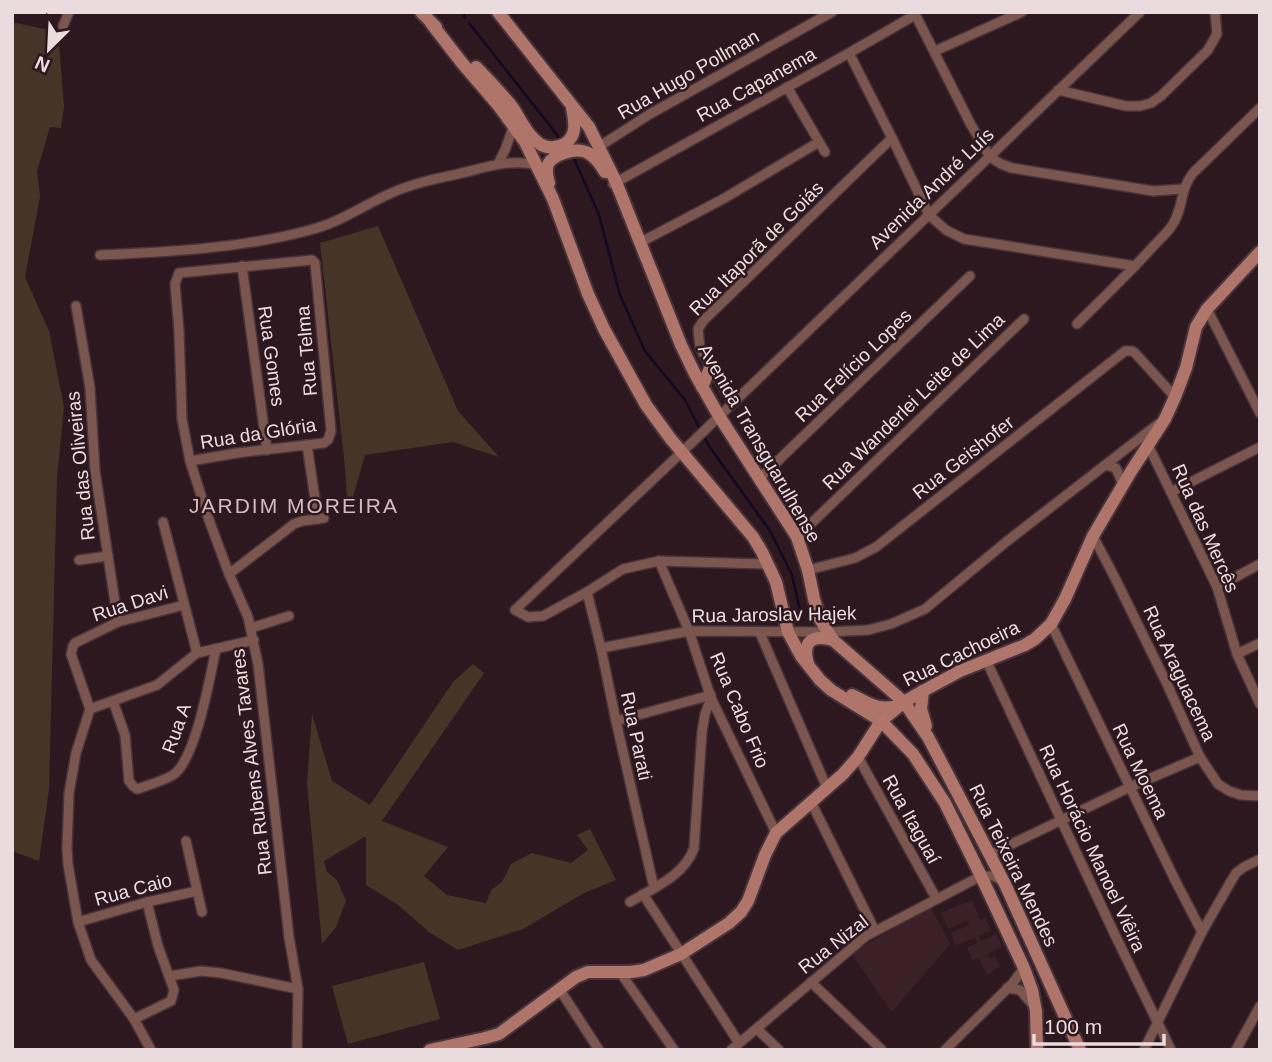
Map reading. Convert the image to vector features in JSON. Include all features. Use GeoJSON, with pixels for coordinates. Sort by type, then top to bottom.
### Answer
{"type":"FeatureCollection","features":[{"type":"Feature","properties":{"kind":"main road"},"geometry":{"type":"LineString","coordinates":[[421,12],[514,125],[553,199],[588,294],[604,329],[646,405],[752,537],[776,582],[788,632],[808,667],[844,699],[880,721]]}},
{"type":"Feature","properties":{"kind":"main road"},"geometry":{"type":"LineString","coordinates":[[498,12],[589,127],[600,146],[614,183]]}},
{"type":"Feature","properties":{"kind":"main road"},"geometry":{"type":"LineString","coordinates":[[430,23],[492,84],[527,130],[544,147],[552,148],[568,141],[575,129],[572,107]]}},
{"type":"Feature","properties":{"kind":"main road"},"geometry":{"type":"LineString","coordinates":[[553,199],[547,173],[548,163],[556,156],[573,150],[587,152],[595,158],[614,183]]}},
{"type":"Feature","properties":{"kind":"main road","name":"Avenida Transguarulhense"},"geometry":{"type":"LineString","coordinates":[[614,183],[681,345],[705,392],[714,421],[760,478],[797,537],[808,570],[821,636],[904,702]]}},
{"type":"Feature","properties":{"kind":"main road","name":"Rua Cachoeira"},"geometry":{"type":"LineString","coordinates":[[430,1050],[499,1034],[576,977],[588,972],[644,970],[681,954],[729,923],[748,901],[776,833],[858,757],[880,721],[904,702],[960,671],[1025,645],[1051,624],[1093,536],[1165,419],[1186,368],[1196,327],[1207,309],[1260,252]]}},
{"type":"Feature","properties":{"kind":"main road"},"geometry":{"type":"LineString","coordinates":[[705,392],[711,366]]}},
{"type":"Feature","properties":{"kind":"main road"},"geometry":{"type":"LineString","coordinates":[[808,667],[806,648],[821,636]]}},
{"type":"Feature","properties":{"kind":"main road"},"geometry":{"type":"LineString","coordinates":[[820,680],[878,707],[889,708],[904,702]]}},
{"type":"Feature","properties":{"kind":"main road"},"geometry":{"type":"LineString","coordinates":[[923,691],[921,709],[928,737]]}},
{"type":"Feature","properties":{"kind":"main road","name":"Rua Teixeira Mendes"},"geometry":{"type":"LineString","coordinates":[[904,702],[928,737],[990,854],[1080,1050]]}},
{"type":"Feature","properties":{"kind":"main road","name":"Rua Teixeira Mendes"},"geometry":{"type":"LineString","coordinates":[[880,721],[913,754],[932,782],[981,876],[1032,990],[1036,1011],[1037,1050]]}},
{"type":"Feature","properties":{"kind":"street"},"geometry":{"type":"LineString","coordinates":[[62,26],[69,12]]}},
{"type":"Feature","properties":{"kind":"street","name":"Rua Hugo Pollman"},"geometry":{"type":"LineString","coordinates":[[600,146],[650,114],[832,12]]}},
{"type":"Feature","properties":{"kind":"street"},"geometry":{"type":"LineString","coordinates":[[935,51],[1022,12]]}},
{"type":"Feature","properties":{"kind":"street","name":"Avenida André Luís"},"geometry":{"type":"LineString","coordinates":[[587,593],[543,617],[528,617],[515,611],[610,515],[682,452],[1140,12]]}},
{"type":"Feature","properties":{"kind":"street"},"geometry":{"type":"LineString","coordinates":[[1058,90],[1126,106],[1151,103],[1208,50],[1217,34],[1215,12]]}},
{"type":"Feature","properties":{"kind":"street"},"geometry":{"type":"LineString","coordinates":[[915,13],[990,157],[1012,168],[1153,191],[1183,189]]}},
{"type":"Feature","properties":{"kind":"street","name":"Rua Capanema"},"geometry":{"type":"LineString","coordinates":[[614,183],[849,53],[915,13]]}},
{"type":"Feature","properties":{"kind":"street"},"geometry":{"type":"LineString","coordinates":[[849,53],[929,215],[946,230],[964,239],[1135,266]]}},
{"type":"Feature","properties":{"kind":"street"},"geometry":{"type":"LineString","coordinates":[[787,87],[825,152]]}},
{"type":"Feature","properties":{"kind":"street"},"geometry":{"type":"LineString","coordinates":[[1077,324],[1171,227],[1181,206],[1183,189],[1193,173],[1260,108]]}},
{"type":"Feature","properties":{"kind":"street"},"geometry":{"type":"LineString","coordinates":[[498,164],[514,125]]}},
{"type":"Feature","properties":{"kind":"street","name":"Rua Itaporã de Goiás"},"geometry":{"type":"LineString","coordinates":[[729,397],[700,348],[698,329],[703,321],[892,138]]}},
{"type":"Feature","properties":{"kind":"street"},"geometry":{"type":"LineString","coordinates":[[640,243],[819,142]]}},
{"type":"Feature","properties":{"kind":"street"},"geometry":{"type":"LineString","coordinates":[[100,255],[241,243],[311,230],[333,223],[413,184],[498,164],[527,162],[537,165]]}},
{"type":"Feature","properties":{"kind":"street","name":"Rua Telma"},"geometry":{"type":"LineString","coordinates":[[242,266],[310,259],[315,263],[330,436]]}},
{"type":"Feature","properties":{"kind":"street","name":"Rua Rubens Alves Tavares"},"geometry":{"type":"LineString","coordinates":[[242,266],[179,274],[175,284],[182,419],[190,461],[209,520],[254,639],[289,937],[298,989],[297,1050]]}},
{"type":"Feature","properties":{"kind":"street","name":"Rua Gomes"},"geometry":{"type":"LineString","coordinates":[[242,266],[267,450]]}},
{"type":"Feature","properties":{"kind":"street","name":"Rua Felício Lopes"},"geometry":{"type":"LineString","coordinates":[[760,478],[970,276]]}},
{"type":"Feature","properties":{"kind":"street","name":"Rua das Oliveiras"},"geometry":{"type":"LineString","coordinates":[[76,306],[90,388],[95,471],[118,622]]}},
{"type":"Feature","properties":{"kind":"street"},"geometry":{"type":"LineString","coordinates":[[1207,309],[1260,413]]}},
{"type":"Feature","properties":{"kind":"street","name":"Rua Wanderlei Leite de Lima"},"geometry":{"type":"LineString","coordinates":[[797,537],[1024,319]]}},
{"type":"Feature","properties":{"kind":"street","name":"Rua Geishofer"},"geometry":{"type":"LineString","coordinates":[[808,570],[855,558],[876,547],[1122,352],[1128,350],[1135,353],[1175,397]]}},
{"type":"Feature","properties":{"kind":"street","name":"Avenida André Luís"},"geometry":{"type":"LineString","coordinates":[[705,392],[729,397],[747,390]]}},
{"type":"Feature","properties":{"kind":"street","name":"Rua Jaroslav Hajek"},"geometry":{"type":"LineString","coordinates":[[601,649],[688,631],[788,632],[821,636],[891,624],[925,609],[1006,542],[1165,419]]}},
{"type":"Feature","properties":{"kind":"street","name":"Rua da Glória"},"geometry":{"type":"LineString","coordinates":[[190,461],[324,443],[330,436]]}},
{"type":"Feature","properties":{"kind":"street"},"geometry":{"type":"LineString","coordinates":[[229,574],[294,524],[321,518],[307,445]]}},
{"type":"Feature","properties":{"kind":"street","name":"Rua das Mercês"},"geometry":{"type":"LineString","coordinates":[[1149,445],[1217,587],[1237,654],[1260,704]]}},
{"type":"Feature","properties":{"kind":"street"},"geometry":{"type":"LineString","coordinates":[[1171,492],[1260,447]]}},
{"type":"Feature","properties":{"kind":"street"},"geometry":{"type":"LineString","coordinates":[[1105,465],[1116,468],[1123,485]]}},
{"type":"Feature","properties":{"kind":"street"},"geometry":{"type":"LineString","coordinates":[[163,522],[197,653]]}},
{"type":"Feature","properties":{"kind":"street","name":"Rua Araguacema"},"geometry":{"type":"LineString","coordinates":[[1093,536],[1167,684],[1200,757],[1218,784],[1241,795],[1260,796]]}},
{"type":"Feature","properties":{"kind":"street"},"geometry":{"type":"LineString","coordinates":[[79,560],[108,555]]}},
{"type":"Feature","properties":{"kind":"street"},"geometry":{"type":"LineString","coordinates":[[587,593],[623,569],[659,561],[768,564]]}},
{"type":"Feature","properties":{"kind":"street","name":"Rua Cabo Frio"},"geometry":{"type":"LineString","coordinates":[[659,561],[711,696],[776,833]]}},
{"type":"Feature","properties":{"kind":"street"},"geometry":{"type":"LineString","coordinates":[[1217,587],[1260,564]]}},
{"type":"Feature","properties":{"kind":"street","name":"Rua Parati"},"geometry":{"type":"LineString","coordinates":[[587,593],[654,888]]}},
{"type":"Feature","properties":{"kind":"street","name":"Rua Davi"},"geometry":{"type":"LineString","coordinates":[[90,709],[71,654],[73,646],[84,637],[118,622],[184,605]]}},
{"type":"Feature","properties":{"kind":"street"},"geometry":{"type":"LineString","coordinates":[[251,628],[289,615]]}},
{"type":"Feature","properties":{"kind":"street","name":"Rua Moema"},"geometry":{"type":"LineString","coordinates":[[1051,624],[1202,932]]}},
{"type":"Feature","properties":{"kind":"street"},"geometry":{"type":"LineString","coordinates":[[760,633],[827,788]]}},
{"type":"Feature","properties":{"kind":"street"},"geometry":{"type":"LineString","coordinates":[[151,1050],[134,1019],[91,960],[78,922],[68,864],[69,793],[76,753],[90,709],[157,685],[197,653],[254,639]]}},
{"type":"Feature","properties":{"kind":"street"},"geometry":{"type":"LineString","coordinates":[[1237,654],[1260,643]]}},
{"type":"Feature","properties":{"kind":"street","name":"Rua A"},"geometry":{"type":"LineString","coordinates":[[113,701],[125,735],[129,781],[137,789],[172,775],[183,763],[193,742],[216,649]]}},
{"type":"Feature","properties":{"kind":"street","name":"Rua Horácio Manoel Viêira"},"geometry":{"type":"LineString","coordinates":[[986,660],[1171,1050]]}},
{"type":"Feature","properties":{"kind":"street"},"geometry":{"type":"LineString","coordinates":[[616,721],[711,696]]}},
{"type":"Feature","properties":{"kind":"street"},"geometry":{"type":"LineString","coordinates":[[630,902],[679,872],[691,858],[694,848],[702,732],[711,696]]}},
{"type":"Feature","properties":{"kind":"street","name":"Rua Itaguaí"},"geometry":{"type":"LineString","coordinates":[[858,757],[936,898]]}},
{"type":"Feature","properties":{"kind":"street"},"geometry":{"type":"LineString","coordinates":[[990,854],[1130,787],[1200,757]]}},
{"type":"Feature","properties":{"kind":"street"},"geometry":{"type":"LineString","coordinates":[[811,802],[876,931]]}},
{"type":"Feature","properties":{"kind":"street"},"geometry":{"type":"LineString","coordinates":[[186,841],[202,912]]}},
{"type":"Feature","properties":{"kind":"street"},"geometry":{"type":"LineString","coordinates":[[1144,1050],[1202,932],[1236,873],[1260,859]]}},
{"type":"Feature","properties":{"kind":"street"},"geometry":{"type":"LineString","coordinates":[[981,876],[994,876],[1005,884]]}},
{"type":"Feature","properties":{"kind":"street","name":"Rua Nizal"},"geometry":{"type":"LineString","coordinates":[[735,1046],[852,946],[936,898],[981,876]]}},
{"type":"Feature","properties":{"kind":"street","name":"Rua Caio"},"geometry":{"type":"LineString","coordinates":[[78,922],[197,891]]}},
{"type":"Feature","properties":{"kind":"street"},"geometry":{"type":"LineString","coordinates":[[643,894],[735,1046]]}},
{"type":"Feature","properties":{"kind":"street"},"geometry":{"type":"LineString","coordinates":[[134,1019],[171,1001],[174,990],[158,946],[148,902]]}},
{"type":"Feature","properties":{"kind":"street"},"geometry":{"type":"LineString","coordinates":[[945,1050],[1024,968]]}},
{"type":"Feature","properties":{"kind":"street"},"geometry":{"type":"LineString","coordinates":[[170,976],[201,971],[221,972],[298,989]]}},
{"type":"Feature","properties":{"kind":"street"},"geometry":{"type":"LineString","coordinates":[[620,972],[674,1050]]}},
{"type":"Feature","properties":{"kind":"street"},"geometry":{"type":"LineString","coordinates":[[811,982],[882,1050]]}},
{"type":"Feature","properties":{"kind":"street"},"geometry":{"type":"LineString","coordinates":[[1007,988],[1020,990],[1036,1011]]}},
{"type":"Feature","properties":{"kind":"street"},"geometry":{"type":"LineString","coordinates":[[560,990],[599,1050]]}},
{"type":"Feature","properties":{"kind":"street"},"geometry":{"type":"LineString","coordinates":[[1236,1050],[1260,1006]]}},
{"type":"Feature","properties":{"kind":"street"},"geometry":{"type":"LineString","coordinates":[[757,1029],[779,1050]]}},
{"type":"Feature","properties":{"kind":"shaded area"},"geometry":{"type":"Polygon","coordinates":[[[12,22],[58,32],[64,106],[61,128],[50,127],[37,171],[40,196],[25,277],[49,331],[64,407],[57,478],[49,789],[39,861],[12,851],[12,22]]]}},
{"type":"Feature","properties":{"kind":"shaded area"},"geometry":{"type":"Polygon","coordinates":[[[378,226],[458,411],[499,457],[453,442],[365,455],[348,515],[320,243],[378,226]]]}},
{"type":"Feature","properties":{"kind":"shaded area"},"geometry":{"type":"Polygon","coordinates":[[[473,664],[484,673],[382,821],[448,847],[424,876],[447,895],[486,903],[491,890],[502,882],[511,864],[532,853],[571,863],[588,850],[577,835],[590,829],[616,880],[584,893],[523,929],[458,950],[429,932],[397,904],[366,885],[366,836],[324,861],[327,872],[337,880],[346,901],[336,927],[322,944],[307,784],[312,714],[332,781],[370,805],[453,682],[473,664]]]}},
{"type":"Feature","properties":{"kind":"shaded area"},"geometry":{"type":"Polygon","coordinates":[[[972,900],[980,920],[985,918],[991,930],[979,936],[981,941],[997,934],[1002,947],[988,954],[990,959],[995,956],[1000,966],[987,975],[979,958],[973,960],[967,948],[977,943],[975,938],[955,946],[951,933],[969,925],[967,920],[948,929],[941,913],[972,900]]]}},
{"type":"Feature","properties":{"kind":"shaded area"},"geometry":{"type":"Polygon","coordinates":[[[931,907],[950,944],[892,1012],[851,953],[931,907]]]}},
{"type":"Feature","properties":{"kind":"shaded area"},"geometry":{"type":"Polygon","coordinates":[[[424,962],[440,1019],[348,1044],[332,986],[424,962]]]}},
{"type":"Feature","properties":{"kind":"waterway"},"geometry":{"type":"LineString","coordinates":[[462,12],[465,18]]}},
{"type":"Feature","properties":{"kind":"waterway"},"geometry":{"type":"LineString","coordinates":[[469,23],[562,141]]}},
{"type":"Feature","properties":{"kind":"waterway"},"geometry":{"type":"LineString","coordinates":[[572,154],[599,215],[620,295],[645,351],[685,400],[701,431]]}},
{"type":"Feature","properties":{"kind":"waterway"},"geometry":{"type":"LineString","coordinates":[[704,437],[770,531],[792,575],[802,619]]}},
{"type":"Feature","properties":{"kind":"district","name":"JARDIM MOREIRA"},"geometry":{"type":"Point","coordinates":[294,506]}}]}
